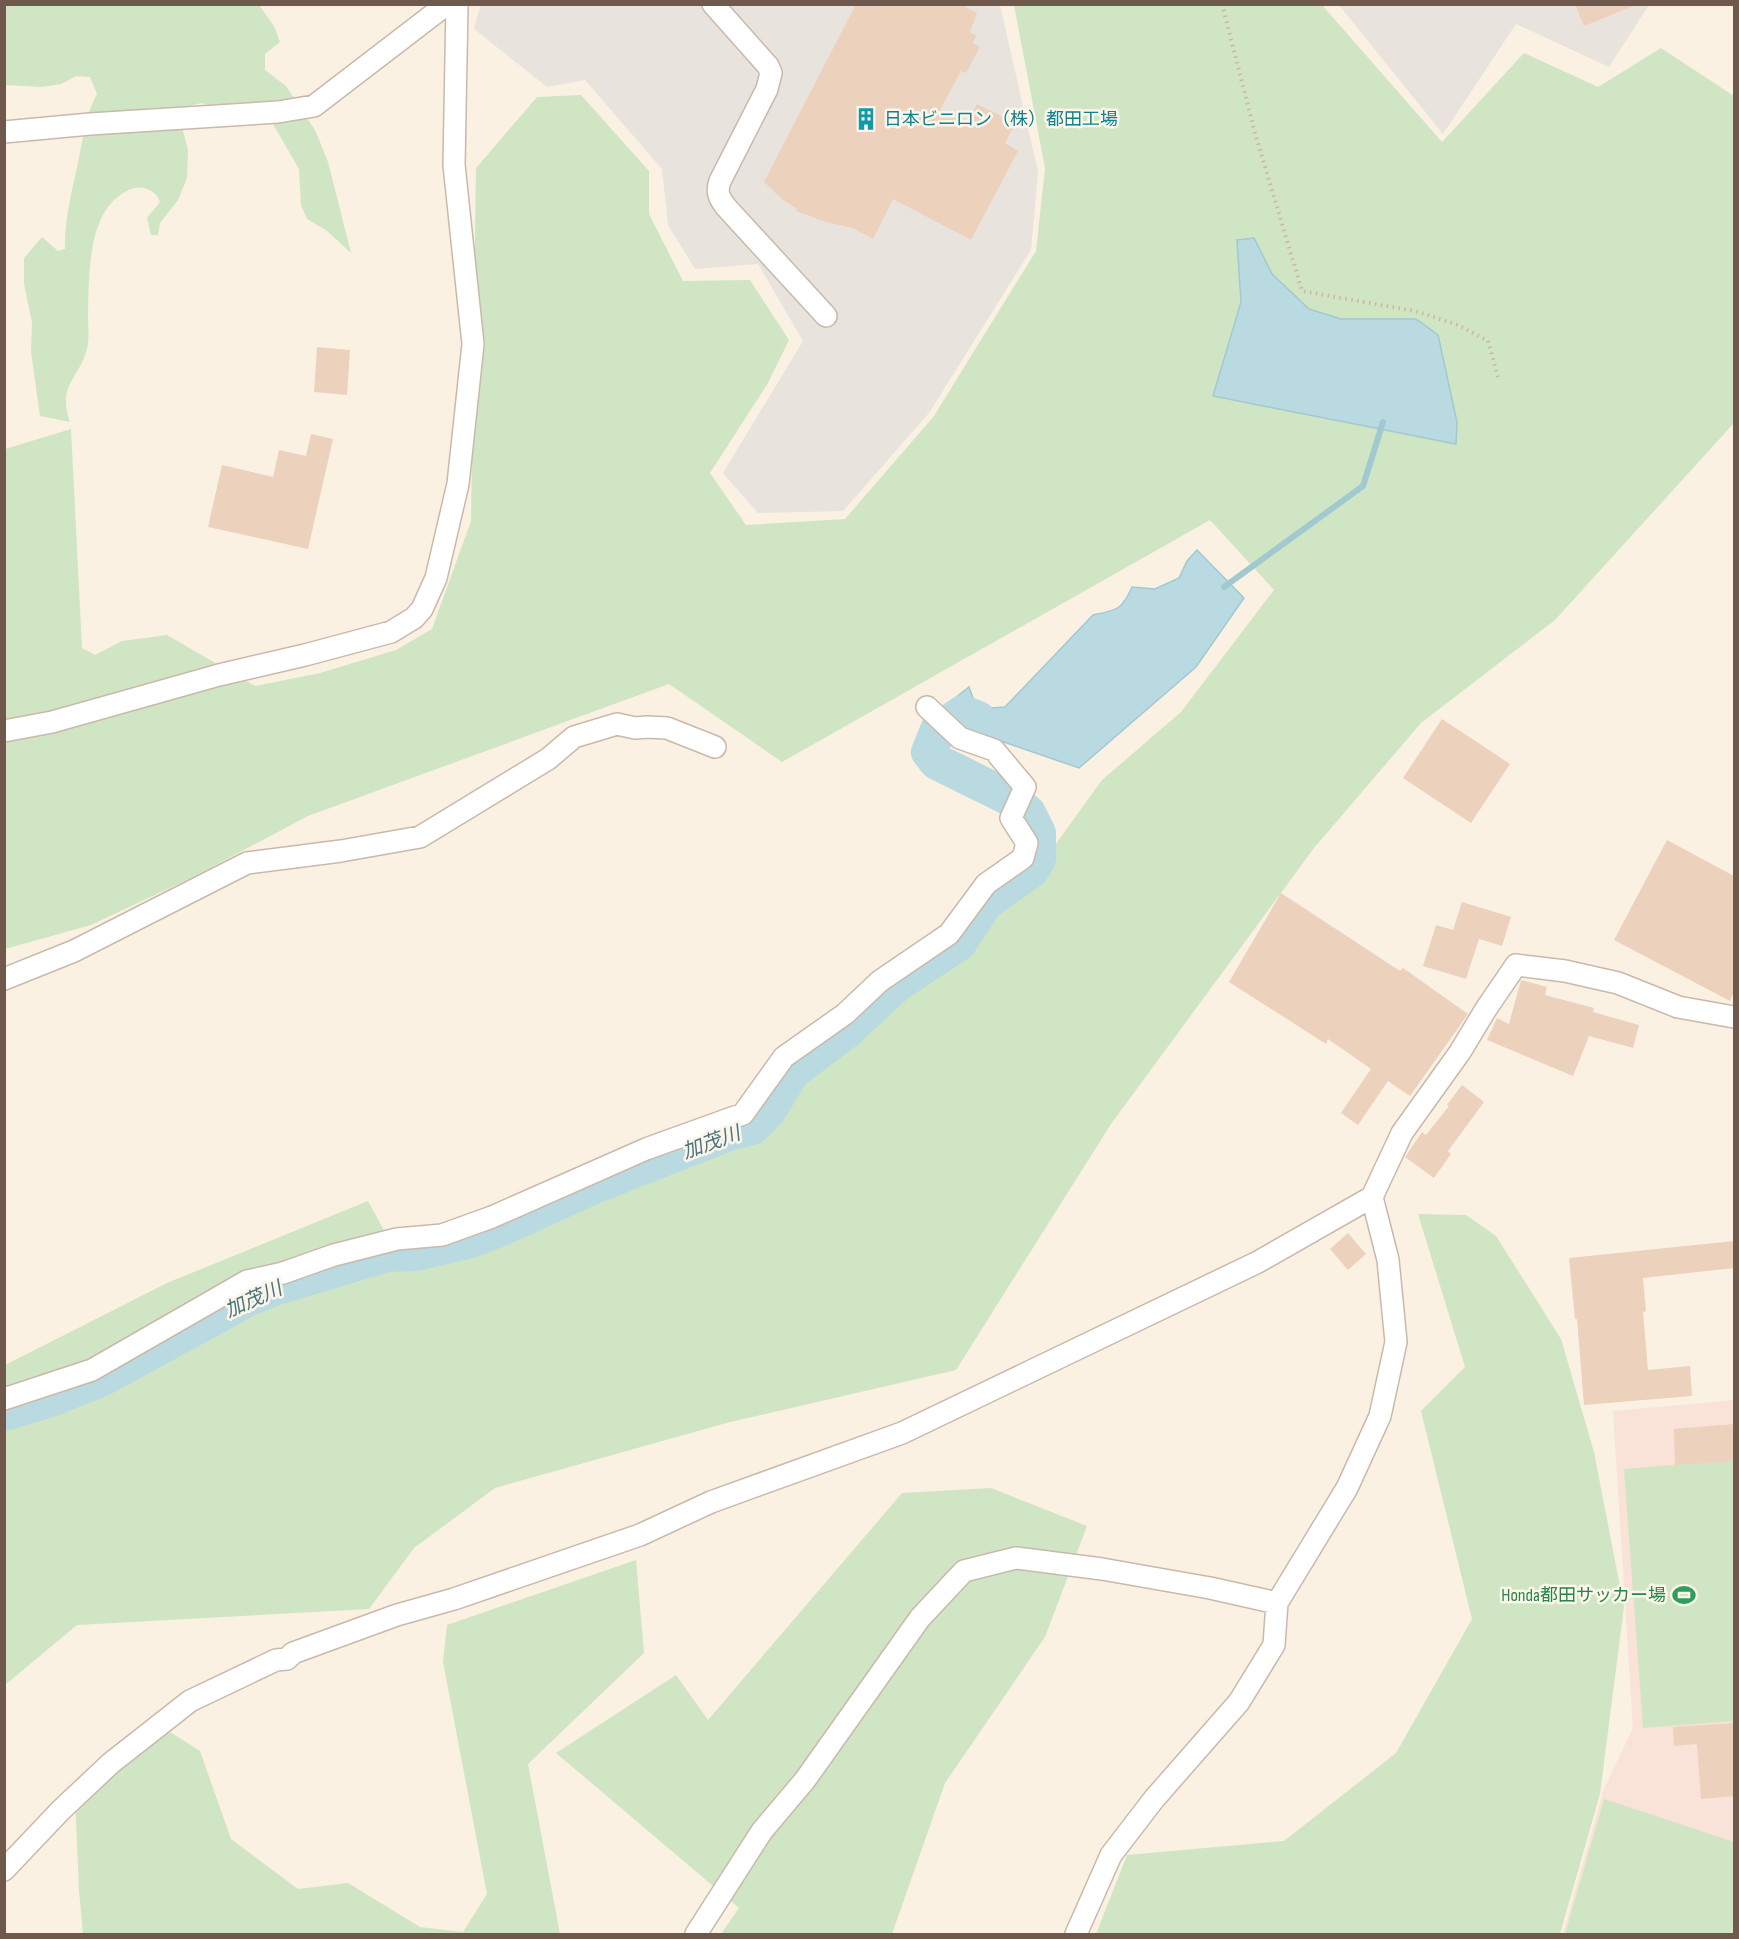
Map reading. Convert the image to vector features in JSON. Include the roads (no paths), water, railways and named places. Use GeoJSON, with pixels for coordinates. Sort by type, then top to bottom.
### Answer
{"type":"FeatureCollection","features":[{"type":"Feature","properties":{"kind":"street"},"geometry":{"type":"LineString","coordinates":[[4,132],[278,112],[314,106],[447,4]]}},
{"type":"Feature","properties":{"kind":"street"},"geometry":{"type":"LineString","coordinates":[[4,731],[52,722],[219,675],[391,632],[414,618],[422,609],[436,578],[458,484],[473,344],[454,165],[457,4]]}},
{"type":"Feature","properties":{"kind":"street"},"geometry":{"type":"LineString","coordinates":[[713,4],[768,66],[771,73],[767,89],[720,181],[717,188],[718,194],[726,207],[825,316]]}},
{"type":"Feature","properties":{"kind":"street"},"geometry":{"type":"LineString","coordinates":[[4,1399],[92,1370],[247,1281],[283,1273],[334,1255],[397,1239],[442,1235],[492,1217],[646,1149],[742,1114],[784,1057],[845,1014],[880,981],[949,934],[986,884],[1023,858],[1027,843],[1011,818],[1025,787],[994,750],[960,738],[927,707]]}},
{"type":"Feature","properties":{"kind":"street"},"geometry":{"type":"LineString","coordinates":[[4,979],[74,951],[247,863],[420,837],[548,759],[574,737],[617,724],[634,728],[667,728],[715,747]]}},
{"type":"Feature","properties":{"kind":"street"},"geometry":{"type":"LineString","coordinates":[[4,1870],[111,1762],[190,1701],[276,1660],[287,1659],[293,1653],[397,1615],[454,1599],[640,1535],[711,1502],[902,1433],[1258,1262],[1372,1197],[1402,1133],[1460,1052],[1516,965],[1565,971],[1618,983],[1678,1007],[1734,1017]]}},
{"type":"Feature","properties":{"kind":"street"},"geometry":{"type":"LineString","coordinates":[[1076,1935],[1112,1855],[1154,1799],[1239,1701],[1274,1645],[1277,1603],[1347,1488],[1380,1416],[1396,1342],[1388,1260],[1372,1197]]}},
{"type":"Feature","properties":{"kind":"street"},"geometry":{"type":"LineString","coordinates":[[696,1935],[762,1832],[805,1780],[920,1618],[964,1571],[1016,1558],[1210,1588],[1277,1603]]}},
{"type":"Feature","properties":{"kind":"water"},"geometry":{"type":"Polygon","coordinates":[[[1254,238],[1272,274],[1309,309],[1341,319],[1416,319],[1438,335],[1457,422],[1456,444],[1213,396],[1241,302],[1237,240],[1254,238]]]}},
{"type":"Feature","properties":{"kind":"water"},"geometry":{"type":"Polygon","coordinates":[[[1197,550],[1244,598],[1196,667],[1079,768],[966,729],[941,709],[969,687],[977,709],[1005,707],[1093,615],[1118,608],[1132,587],[1155,589],[1179,578],[1187,561],[1197,550]]]}},
{"type":"Feature","properties":{"kind":"waterway"},"geometry":{"type":"LineString","coordinates":[[1224,587],[1363,486],[1383,422]]}},
{"type":"Feature","properties":{"kind":"waterway","name":"加茂川"},"geometry":{"type":"LineString","coordinates":[[4,1413],[48,1400],[103,1378],[249,1298],[277,1287],[387,1254],[416,1253],[471,1240],[594,1186],[731,1132],[752,1127],[768,1111],[792,1072],[845,1032],[897,984],[959,943],[985,903],[1031,870],[1038,859],[1038,833],[1028,813],[1012,799],[937,762],[929,752],[938,730],[963,713],[978,719]]}},
{"type":"Feature","properties":{"kind":"place","name":"日本ビニロン（株）都田工場"},"geometry":{"type":"Point","coordinates":[866,119]}},
{"type":"Feature","properties":{"kind":"place","name":"Honda都田サッカー場"},"geometry":{"type":"Point","coordinates":[1684,1595]}}]}
